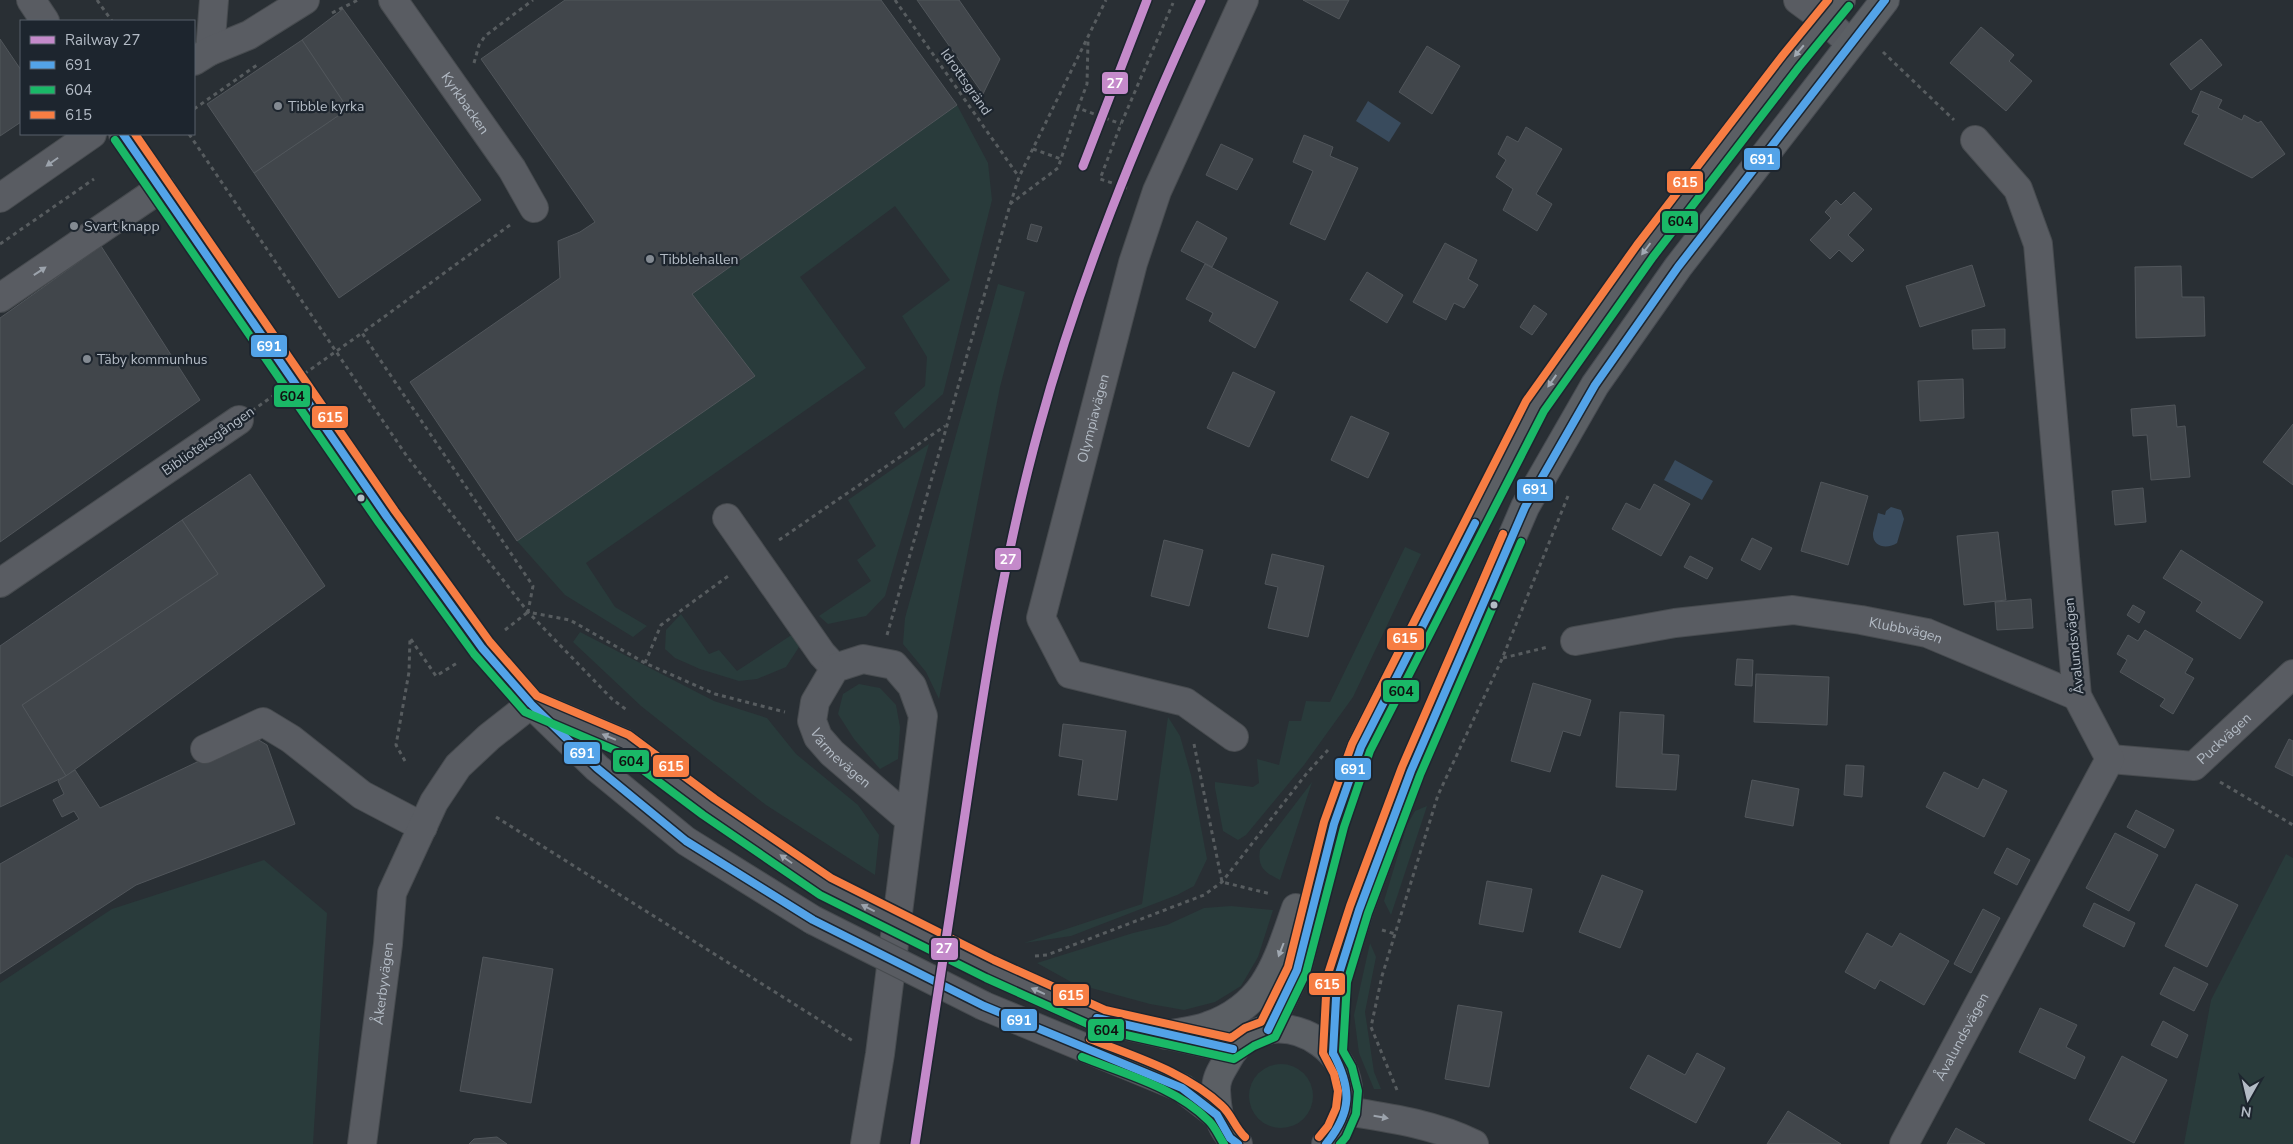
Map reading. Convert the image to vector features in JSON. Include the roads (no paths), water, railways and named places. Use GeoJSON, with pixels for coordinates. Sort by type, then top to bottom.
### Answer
{"type":"FeatureCollection","features":[{"type":"Feature","properties":{"kind":"main road"},"geometry":{"type":"LineString","coordinates":[[1333,1053],[1336,980],[1359,910],[1411,771],[1525,507],[1596,385],[1678,267],[1885,0]]}},
{"type":"Feature","properties":{"kind":"main road"},"geometry":{"type":"LineString","coordinates":[[1166,1035],[1206,1027],[1226,1019],[1244,1008],[1259,993],[1278,957],[1303,890],[1334,824],[1362,747],[1535,406],[1645,251],[1791,61],[1834,10]]}},
{"type":"Feature","properties":{"kind":"main road"},"geometry":{"type":"LineString","coordinates":[[1268,1030],[1297,970],[1334,824]]}},
{"type":"Feature","properties":{"kind":"main road"},"geometry":{"type":"LineString","coordinates":[[1238,1144],[1230,1138],[1217,1114],[1216,1080],[1233,1049],[1249,1037],[1268,1030],[1292,1029],[1314,1037],[1333,1053],[1343,1070],[1348,1090],[1346,1111],[1337,1132],[1326,1144]]}},
{"type":"Feature","properties":{"kind":"street"},"geometry":{"type":"LineString","coordinates":[[31,0],[44,20]]}},
{"type":"Feature","properties":{"kind":"street"},"geometry":{"type":"LineString","coordinates":[[202,56],[214,0]]}},
{"type":"Feature","properties":{"kind":"street"},"geometry":{"type":"LineString","coordinates":[[202,56],[249,35],[305,0]]}},
{"type":"Feature","properties":{"kind":"street","name":"Kyrkbacken"},"geometry":{"type":"LineString","coordinates":[[393,0],[512,169],[534,208]]}},
{"type":"Feature","properties":{"kind":"street","name":"Olympiavägen"},"geometry":{"type":"LineString","coordinates":[[1234,737],[1185,702],[1070,674],[1041,618],[1133,263],[1157,191],[1244,0]]}},
{"type":"Feature","properties":{"kind":"street"},"geometry":{"type":"LineString","coordinates":[[1798,0],[1834,10],[1850,43]]}},
{"type":"Feature","properties":{"kind":"street"},"geometry":{"type":"LineString","coordinates":[[0,198],[91,135]]}},
{"type":"Feature","properties":{"kind":"street"},"geometry":{"type":"LineString","coordinates":[[124,135],[387,517],[482,648],[531,704],[597,768],[686,841],[813,920],[984,1006],[1182,1088],[1217,1114]]}},
{"type":"Feature","properties":{"kind":"street","name":"Åvalundsvägen"},"geometry":{"type":"LineString","coordinates":[[1904,1144],[2110,759],[2077,696],[2038,244],[2018,189],[1975,140]]}},
{"type":"Feature","properties":{"kind":"street"},"geometry":{"type":"LineString","coordinates":[[0,298],[161,188]]}},
{"type":"Feature","properties":{"kind":"street","name":"Biblioteksgången"},"geometry":{"type":"LineString","coordinates":[[0,583],[239,420]]}},
{"type":"Feature","properties":{"kind":"street"},"geometry":{"type":"LineString","coordinates":[[727,518],[822,654],[835,668],[863,659],[882,661],[894,665],[912,686],[923,716],[880,1054],[865,1144]]}},
{"type":"Feature","properties":{"kind":"street","name":"Klubbvägen"},"geometry":{"type":"LineString","coordinates":[[1575,640],[1675,623],[1792,610],[1861,620],[1927,633],[2077,696]]}},
{"type":"Feature","properties":{"kind":"street","name":"Värmevägen"},"geometry":{"type":"LineString","coordinates":[[835,668],[815,702],[812,721],[818,737],[832,753],[909,819]]}},
{"type":"Feature","properties":{"kind":"street","name":"Puckvägen"},"geometry":{"type":"LineString","coordinates":[[2110,759],[2194,766],[2293,674]]}},
{"type":"Feature","properties":{"kind":"street"},"geometry":{"type":"LineString","coordinates":[[531,704],[624,743],[709,807],[826,887],[990,969],[1102,1020],[1233,1049]]}},
{"type":"Feature","properties":{"kind":"street","name":"Åkerbyvägen"},"geometry":{"type":"LineString","coordinates":[[362,1144],[386,963],[392,893],[434,802],[458,766],[531,704]]}},
{"type":"Feature","properties":{"kind":"street"},"geometry":{"type":"LineString","coordinates":[[205,748],[263,722],[291,739],[362,795],[423,827]]}},
{"type":"Feature","properties":{"kind":"street"},"geometry":{"type":"LineString","coordinates":[[1346,1111],[1416,1123],[1457,1135],[1474,1144]]}},
{"type":"Feature","properties":{"kind":"water"},"geometry":{"type":"Polygon","coordinates":[[[1368,101],[1401,123],[1389,142],[1356,121],[1368,101]]]}},
{"type":"Feature","properties":{"kind":"water"},"geometry":{"type":"Polygon","coordinates":[[[1675,460],[1713,481],[1702,500],[1664,480],[1675,460]]]}},
{"type":"Feature","properties":{"kind":"water"},"geometry":{"type":"Polygon","coordinates":[[[1891,507],[1901,510],[1904,519],[1897,543],[1881,546],[1875,542],[1873,531],[1878,513],[1885,515],[1886,511],[1891,507]]]}},
{"type":"Feature","properties":{"kind":"rail line","name":"27"},"geometry":{"type":"LineString","coordinates":[[1083,166],[1147,0]]}},
{"type":"Feature","properties":{"kind":"rail line","name":"27"},"geometry":{"type":"LineString","coordinates":[[915,1144],[980,717],[996,620],[1015,524],[1055,373],[1091,265],[1132,158],[1201,0]]}},
{"type":"Feature","properties":{"kind":"place","name":"Tibble kyrka"},"geometry":{"type":"Point","coordinates":[278,106]}},
{"type":"Feature","properties":{"kind":"place","name":"Svart knapp"},"geometry":{"type":"Point","coordinates":[74,226]}},
{"type":"Feature","properties":{"kind":"place","name":"Tibblehallen"},"geometry":{"type":"Point","coordinates":[650,259]}},
{"type":"Feature","properties":{"kind":"place","name":"Täby kommunhus"},"geometry":{"type":"Point","coordinates":[87,359]}}]}
